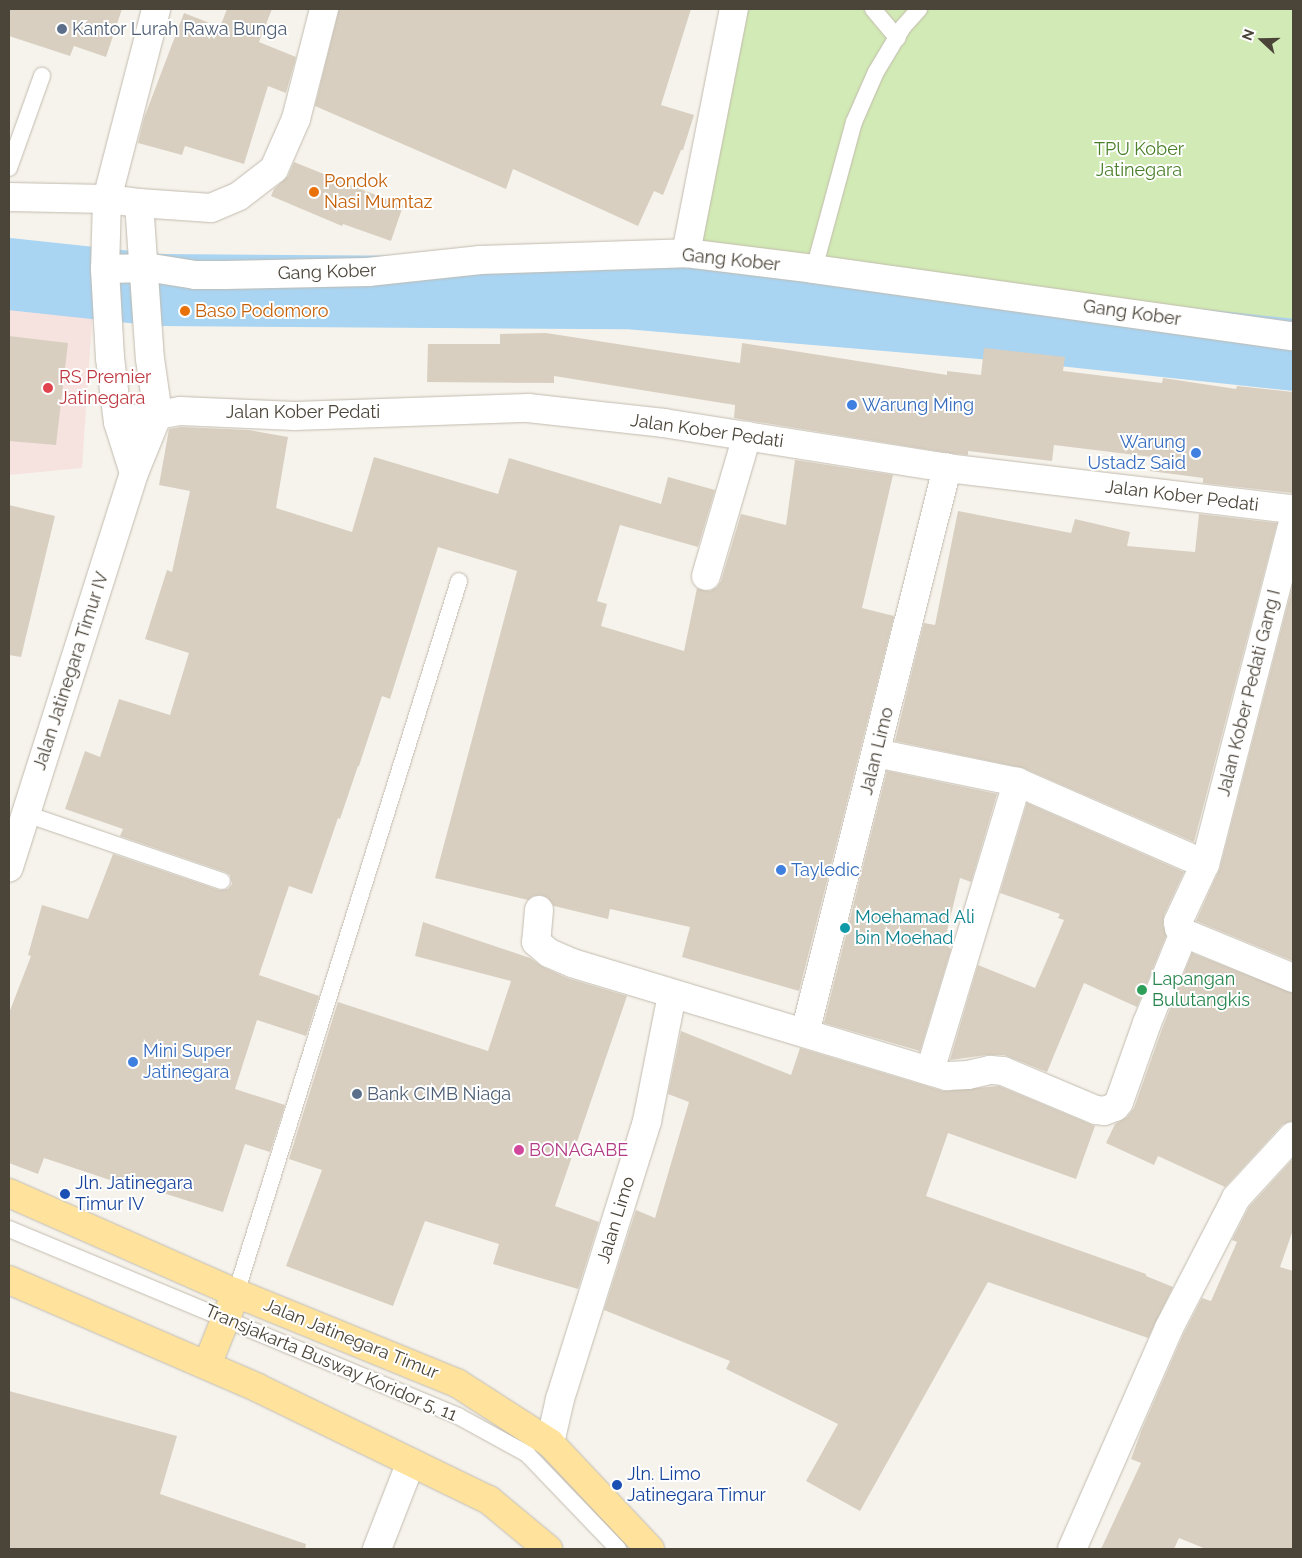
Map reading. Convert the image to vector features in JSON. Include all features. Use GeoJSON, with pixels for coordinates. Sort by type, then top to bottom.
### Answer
{"type":"FeatureCollection","features":[{"type":"Feature","properties":{"kind":"main road","name":"Jalan Jatinegara Timur"},"geometry":{"type":"LineString","coordinates":[[9,1193],[236,1292],[457,1383],[550,1442],[650,1549]]}},
{"type":"Feature","properties":{"kind":"main road"},"geometry":{"type":"LineString","coordinates":[[9,1280],[207,1364],[489,1500],[548,1549]]}},
{"type":"Feature","properties":{"kind":"main road"},"geometry":{"type":"LineString","coordinates":[[207,1364],[236,1292]]}},
{"type":"Feature","properties":{"kind":"street"},"geometry":{"type":"LineString","coordinates":[[134,473],[118,422],[110,358],[106,275],[107,199],[156,9]]}},
{"type":"Feature","properties":{"kind":"street"},"geometry":{"type":"LineString","coordinates":[[9,197],[107,199],[211,208],[239,196],[274,169],[296,119],[324,9]]}},
{"type":"Feature","properties":{"kind":"street"},"geometry":{"type":"LineString","coordinates":[[686,254],[734,9]]}},
{"type":"Feature","properties":{"kind":"street"},"geometry":{"type":"LineString","coordinates":[[140,203],[143,274],[150,359],[158,414]]}},
{"type":"Feature","properties":{"kind":"street","name":"Gang Kober"},"geometry":{"type":"LineString","coordinates":[[106,275],[368,272],[480,260],[686,254],[814,269],[1293,336]]}},
{"type":"Feature","properties":{"kind":"street","name":"Jalan Kober Pedati"},"geometry":{"type":"LineString","coordinates":[[118,422],[180,411],[295,416],[528,408],[664,422],[947,468],[1293,509]]}},
{"type":"Feature","properties":{"kind":"street","name":"Jalan Jatinegara Timur IV"},"geometry":{"type":"LineString","coordinates":[[9,868],[134,473],[158,414]]}},
{"type":"Feature","properties":{"kind":"street"},"geometry":{"type":"LineString","coordinates":[[706,576],[747,436]]}},
{"type":"Feature","properties":{"kind":"street","name":"Jalan Limo"},"geometry":{"type":"LineString","coordinates":[[805,1033],[947,468]]}},
{"type":"Feature","properties":{"kind":"street","name":"Jalan Kober Pedati Gang I"},"geometry":{"type":"LineString","coordinates":[[1184,933],[1179,928],[1178,922],[1205,864],[1293,522]]}},
{"type":"Feature","properties":{"kind":"street"},"geometry":{"type":"LineString","coordinates":[[876,754],[1017,782],[1205,864]]}},
{"type":"Feature","properties":{"kind":"street"},"geometry":{"type":"LineString","coordinates":[[930,1071],[1017,782]]}},
{"type":"Feature","properties":{"kind":"street"},"geometry":{"type":"LineString","coordinates":[[539,910],[536,942],[549,953],[672,995],[947,1076],[968,1075],[990,1070],[1003,1071],[1096,1110],[1104,1111],[1115,1107],[1119,1102],[1146,1024],[1184,933],[1293,978]]}},
{"type":"Feature","properties":{"kind":"street","name":"Jalan Limo"},"geometry":{"type":"LineString","coordinates":[[550,1442],[560,1399],[647,1121],[672,995]]}},
{"type":"Feature","properties":{"kind":"street"},"geometry":{"type":"LineString","coordinates":[[1072,1549],[1170,1328],[1236,1198],[1293,1136]]}},
{"type":"Feature","properties":{"kind":"street"},"geometry":{"type":"LineString","coordinates":[[377,1549],[411,1462]]}},
{"type":"Feature","properties":{"kind":"lane"},"geometry":{"type":"LineString","coordinates":[[873,9],[897,38]]}},
{"type":"Feature","properties":{"kind":"lane"},"geometry":{"type":"LineString","coordinates":[[814,269],[854,122],[876,72],[897,38],[919,9]]}},
{"type":"Feature","properties":{"kind":"lane"},"geometry":{"type":"LineString","coordinates":[[9,168],[42,76]]}},
{"type":"Feature","properties":{"kind":"lane"},"geometry":{"type":"LineString","coordinates":[[236,1292],[459,581]]}},
{"type":"Feature","properties":{"kind":"lane"},"geometry":{"type":"LineString","coordinates":[[26,814],[222,882]]}},
{"type":"Feature","properties":{"kind":"lane","name":"Transjakarta Busway Koridor 5, 11"},"geometry":{"type":"LineString","coordinates":[[9,1229],[458,1416],[527,1454],[618,1549]]}},
{"type":"Feature","properties":{"kind":"shaded area","name":"RS Premier Jatinegara"},"geometry":{"type":"Polygon","coordinates":[[[9,301],[93,307],[82,468],[9,475],[9,301]]]}},
{"type":"Feature","properties":{"kind":"green space","name":"TPU Kober Jatinegara"},"geometry":{"type":"Polygon","coordinates":[[[734,9],[1293,9],[1293,336],[687,253],[734,9]]]}},
{"type":"Feature","properties":{"kind":"building","name":"Kantor Lurah Rawa Bunga"},"geometry":{"type":"Polygon","coordinates":[[[9,9],[122,9],[106,57],[74,46],[70,56],[9,36],[9,9]]]}},
{"type":"Feature","properties":{"kind":"building"},"geometry":{"type":"Polygon","coordinates":[[[227,9],[272,9],[259,42],[296,57],[286,93],[268,86],[244,164],[185,146],[182,155],[138,143],[144,118],[184,13],[220,27],[227,9]]]}},
{"type":"Feature","properties":{"kind":"building"},"geometry":{"type":"Polygon","coordinates":[[[339,9],[691,9],[661,105],[694,115],[683,150],[681,150],[663,195],[654,191],[638,226],[513,169],[506,189],[315,106],[339,9]]]}},
{"type":"Feature","properties":{"kind":"building"},"geometry":{"type":"Polygon","coordinates":[[[294,162],[403,206],[391,241],[343,224],[342,226],[271,196],[274,189],[288,176],[294,162]]]}},
{"type":"Feature","properties":{"kind":"building"},"geometry":{"type":"Polygon","coordinates":[[[546,333],[740,363],[742,343],[947,375],[947,371],[981,375],[984,348],[1065,357],[1063,371],[1162,383],[1163,378],[1236,389],[1237,386],[1293,392],[1293,493],[1203,483],[1203,478],[1150,471],[1152,457],[1054,445],[1052,461],[968,451],[968,455],[949,453],[734,418],[735,405],[554,376],[554,383],[427,382],[428,344],[500,344],[500,334],[546,333]]]}},
{"type":"Feature","properties":{"kind":"building"},"geometry":{"type":"Polygon","coordinates":[[[9,336],[68,343],[56,445],[9,441],[9,336]]]}},
{"type":"Feature","properties":{"kind":"building"},"geometry":{"type":"Polygon","coordinates":[[[181,427],[249,430],[288,437],[276,508],[352,532],[374,457],[498,494],[509,458],[661,504],[668,477],[715,490],[698,547],[620,525],[597,601],[607,604],[601,626],[684,651],[697,588],[710,591],[717,587],[721,581],[741,514],[786,525],[795,460],[893,475],[862,608],[894,616],[799,991],[682,957],[690,927],[610,909],[608,919],[554,906],[548,898],[541,895],[533,896],[528,900],[435,878],[517,571],[438,547],[390,699],[382,696],[359,766],[340,819],[338,818],[312,894],[289,886],[259,975],[319,996],[306,1036],[257,1020],[235,1089],[285,1105],[270,1152],[245,1144],[223,1212],[138,1185],[137,1189],[44,1158],[38,1174],[9,1163],[9,1013],[31,956],[28,955],[42,905],[88,919],[113,854],[219,890],[228,889],[232,884],[230,875],[225,872],[120,836],[123,829],[65,809],[85,751],[100,757],[119,699],[170,715],[189,653],[145,639],[167,570],[172,572],[190,491],[159,485],[169,429],[181,427]]]}},
{"type":"Feature","properties":{"kind":"building"},"geometry":{"type":"Polygon","coordinates":[[[9,505],[55,516],[21,657],[9,655],[9,505]]]}},
{"type":"Feature","properties":{"kind":"building"},"geometry":{"type":"Polygon","coordinates":[[[958,511],[1071,533],[1075,519],[1130,532],[1127,546],[1195,552],[1199,514],[1277,523],[1194,842],[1023,768],[895,741],[924,623],[935,625],[958,511]]]}},
{"type":"Feature","properties":{"kind":"building"},"geometry":{"type":"Polygon","coordinates":[[[1293,584],[1293,961],[1196,921],[1220,868],[1293,584]]]}},
{"type":"Feature","properties":{"kind":"building"},"geometry":{"type":"Polygon","coordinates":[[[887,771],[997,794],[971,882],[960,878],[944,943],[951,949],[920,1051],[824,1023],[887,771]]]}},
{"type":"Feature","properties":{"kind":"building"},"geometry":{"type":"Polygon","coordinates":[[[1027,803],[1184,872],[1164,915],[1163,925],[1166,936],[1137,1007],[1084,983],[1047,1072],[1004,1055],[987,1055],[950,1060],[978,965],[1035,988],[1064,920],[1058,918],[1060,914],[1000,893],[1027,803]]]}},
{"type":"Feature","properties":{"kind":"building"},"geometry":{"type":"Polygon","coordinates":[[[423,922],[530,958],[543,967],[567,978],[627,996],[555,1206],[599,1222],[578,1289],[493,1264],[499,1244],[425,1221],[393,1306],[286,1266],[322,1170],[289,1159],[338,1002],[488,1051],[511,981],[415,956],[423,922]]]}},
{"type":"Feature","properties":{"kind":"building"},"geometry":{"type":"Polygon","coordinates":[[[1192,953],[1293,993],[1293,1121],[1282,1125],[1225,1187],[1158,1156],[1154,1165],[1106,1143],[1115,1124],[1127,1117],[1134,1108],[1192,953]]]}},
{"type":"Feature","properties":{"kind":"building"},"geometry":{"type":"Polygon","coordinates":[[[681,1031],[791,1075],[800,1048],[943,1091],[999,1086],[1095,1126],[1076,1179],[948,1133],[926,1196],[1146,1274],[1146,1276],[1173,1287],[1148,1338],[988,1282],[860,1511],[806,1481],[838,1424],[726,1369],[730,1361],[604,1310],[636,1210],[655,1218],[689,1102],[668,1094],[681,1031]]]}},
{"type":"Feature","properties":{"kind":"building"},"geometry":{"type":"Polygon","coordinates":[[[1293,1159],[1293,1230],[1280,1267],[1293,1271],[1293,1549],[1206,1549],[1179,1538],[1174,1549],[1101,1549],[1141,1463],[1131,1459],[1183,1335],[1202,1298],[1211,1301],[1237,1242],[1232,1240],[1249,1207],[1293,1159]]]}},
{"type":"Feature","properties":{"kind":"building"},"geometry":{"type":"Polygon","coordinates":[[[9,1391],[177,1436],[160,1494],[306,1544],[305,1549],[9,1549],[9,1391]]]}},
{"type":"Feature","properties":{"kind":"waterway"},"geometry":{"type":"LineString","coordinates":[[9,274],[158,290],[625,293],[1051,329],[1293,355]]}},
{"type":"Feature","properties":{"kind":"place","name":"Kantor Lurah Rawa Bunga"},"geometry":{"type":"Point","coordinates":[62,29]}},
{"type":"Feature","properties":{"kind":"place","name":"Pondok Nasi Mumtaz"},"geometry":{"type":"Point","coordinates":[314,192]}},
{"type":"Feature","properties":{"kind":"place","name":"Baso Podomoro"},"geometry":{"type":"Point","coordinates":[185,311]}},
{"type":"Feature","properties":{"kind":"place","name":"RS Premier Jatinegara"},"geometry":{"type":"Point","coordinates":[48,388]}},
{"type":"Feature","properties":{"kind":"place","name":"Warung Ming"},"geometry":{"type":"Point","coordinates":[852,405]}},
{"type":"Feature","properties":{"kind":"place","name":"Warung Ustadz Said"},"geometry":{"type":"Point","coordinates":[1196,453]}},
{"type":"Feature","properties":{"kind":"place","name":"Tayledic"},"geometry":{"type":"Point","coordinates":[781,870]}},
{"type":"Feature","properties":{"kind":"place","name":"Moehamad Ali bin Moehad"},"geometry":{"type":"Point","coordinates":[845,928]}},
{"type":"Feature","properties":{"kind":"place","name":"Lapangan Bulutangkis"},"geometry":{"type":"Point","coordinates":[1142,990]}},
{"type":"Feature","properties":{"kind":"place","name":"Mini Super Jatinegara"},"geometry":{"type":"Point","coordinates":[133,1062]}},
{"type":"Feature","properties":{"kind":"place","name":"Bank CIMB Niaga"},"geometry":{"type":"Point","coordinates":[357,1094]}},
{"type":"Feature","properties":{"kind":"place","name":"BONAGABE"},"geometry":{"type":"Point","coordinates":[519,1150]}},
{"type":"Feature","properties":{"kind":"place","name":"Jln. Jatinegara Timur IV"},"geometry":{"type":"Point","coordinates":[65,1194]}},
{"type":"Feature","properties":{"kind":"place","name":"Jln. Limo Jatinegara Timur"},"geometry":{"type":"Point","coordinates":[617,1485]}}]}
